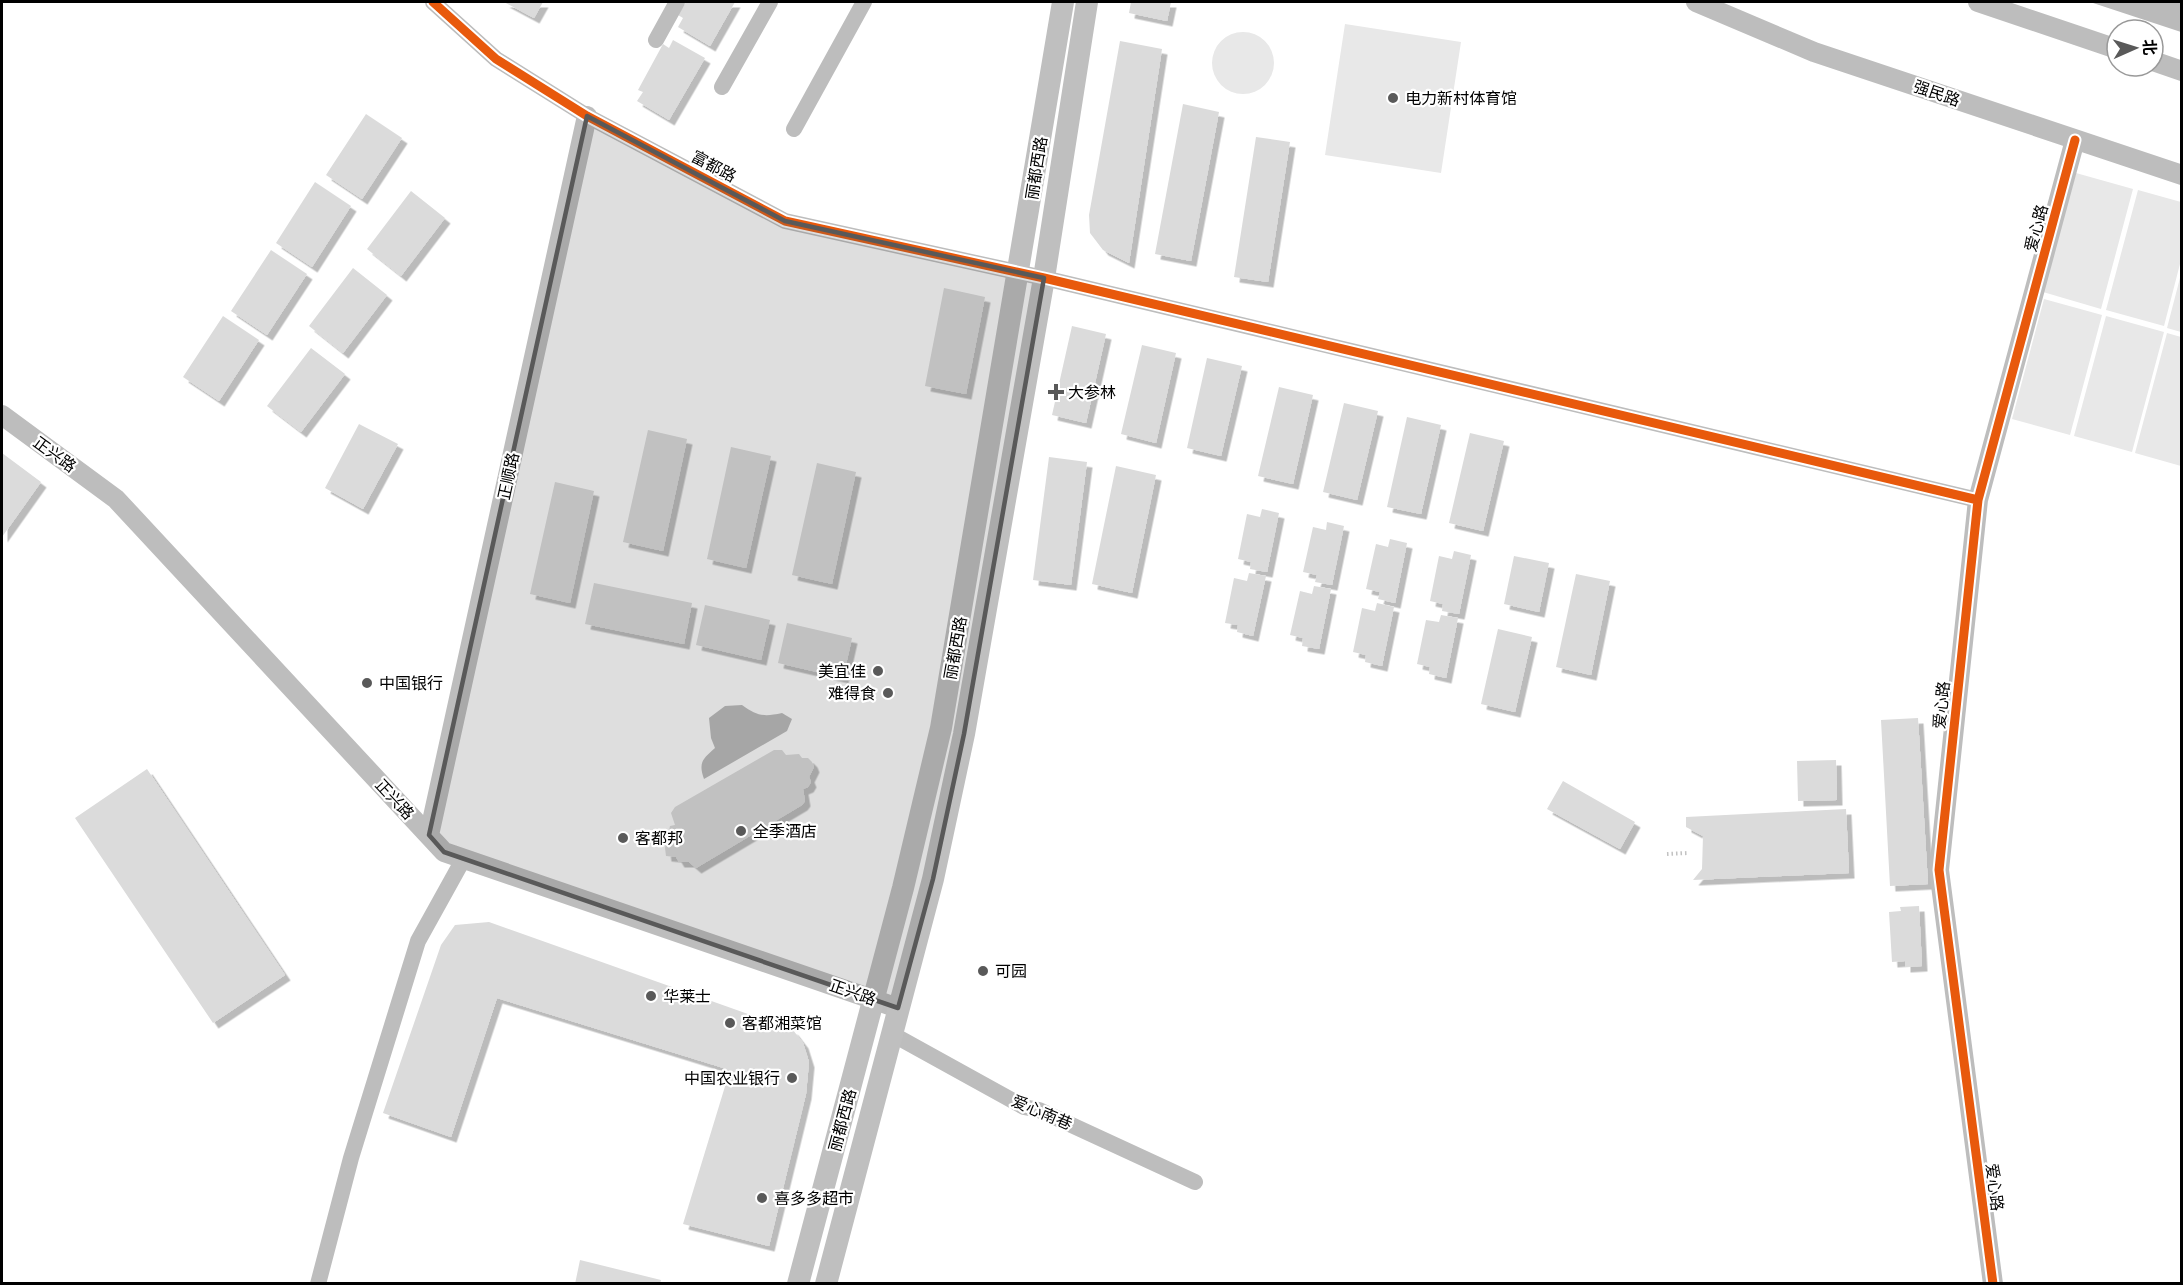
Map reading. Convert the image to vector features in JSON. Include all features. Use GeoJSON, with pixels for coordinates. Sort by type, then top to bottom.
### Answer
{"type":"FeatureCollection","features":[{"type":"Feature","properties":{"kind":"main road","name":"丽都西路"},"geometry":{"type":"LineString","coordinates":[[798,1284],[874,1000],[941,728],[1063,2]]}},
{"type":"Feature","properties":{"kind":"main road","name":"丽都西路"},"geometry":{"type":"LineString","coordinates":[[826,1284],[933,879],[964,734],[1044,278],[1087,2]]}},
{"type":"Feature","properties":{"kind":"street","name":"富都路"},"geometry":{"type":"LineString","coordinates":[[433,2],[496,59],[587,116],[785,221],[1044,278],[1978,500]]}},
{"type":"Feature","properties":{"kind":"street"},"geometry":{"type":"LineString","coordinates":[[656,40],[677,2]]}},
{"type":"Feature","properties":{"kind":"street"},"geometry":{"type":"LineString","coordinates":[[722,87],[770,2]]}},
{"type":"Feature","properties":{"kind":"street"},"geometry":{"type":"LineString","coordinates":[[794,129],[864,2]]}},
{"type":"Feature","properties":{"kind":"street","name":"强民路"},"geometry":{"type":"LineString","coordinates":[[1696,2],[1814,52],[2181,175]]}},
{"type":"Feature","properties":{"kind":"street"},"geometry":{"type":"LineString","coordinates":[[1978,2],[2105,45]]}},
{"type":"Feature","properties":{"kind":"street"},"geometry":{"type":"LineString","coordinates":[[2165,65],[2181,71]]}},
{"type":"Feature","properties":{"kind":"street","name":"正顺路"},"geometry":{"type":"LineString","coordinates":[[429,835],[587,116]]}},
{"type":"Feature","properties":{"kind":"street","name":"爱心路"},"geometry":{"type":"LineString","coordinates":[[1992,1284],[1939,870],[1978,500],[2075,140]]}},
{"type":"Feature","properties":{"kind":"street","name":"正兴路"},"geometry":{"type":"LineString","coordinates":[[2,415],[116,499],[444,852],[898,1008]]}},
{"type":"Feature","properties":{"kind":"street"},"geometry":{"type":"LineString","coordinates":[[318,1284],[351,1158],[418,941],[464,858]]}},
{"type":"Feature","properties":{"kind":"street","name":"爱心南巷"},"geometry":{"type":"LineString","coordinates":[[892,1034],[1024,1107],[1039,1110],[1196,1182]]}},
{"type":"Feature","properties":{"kind":"path"},"geometry":{"type":"LineString","coordinates":[[1668,854],[1688,853]]}},
{"type":"Feature","properties":{"kind":"highlighted area"},"geometry":{"type":"Polygon","coordinates":[[[587,116],[785,221],[1044,278],[964,734],[933,879],[898,1008],[444,852],[429,835],[587,116]]]}},
{"type":"Feature","properties":{"kind":"shaded area"},"geometry":{"type":"Polygon","coordinates":[[[2090,2],[2181,2],[2181,32],[2165,27],[2165,18],[2139,18],[2090,2]]]}},
{"type":"Feature","properties":{"kind":"shaded area","name":"电力新村体育馆"},"geometry":{"type":"Polygon","coordinates":[[[1345,24],[1461,42],[1441,173],[1325,155],[1345,24]]]}},
{"type":"Feature","properties":{"kind":"shaded area"},"geometry":{"type":"Polygon","coordinates":[[[1243,32],[1265,41],[1274,63],[1265,85],[1243,94],[1221,85],[1212,63],[1221,41],[1243,32]]]}},
{"type":"Feature","properties":{"kind":"shaded area"},"geometry":{"type":"Polygon","coordinates":[[[2076,173],[2133,189],[2101,309],[2043,292],[2076,173]]]}},
{"type":"Feature","properties":{"kind":"shaded area"},"geometry":{"type":"Polygon","coordinates":[[[2138,190],[2181,202],[2181,260],[2164,326],[2106,310],[2138,190]]]}},
{"type":"Feature","properties":{"kind":"shaded area"},"geometry":{"type":"Polygon","coordinates":[[[2181,274],[2181,332],[2167,328],[2181,274]]]}},
{"type":"Feature","properties":{"kind":"shaded area"},"geometry":{"type":"Polygon","coordinates":[[[2044,299],[2102,315],[2070,435],[2012,419],[2044,299]]]}},
{"type":"Feature","properties":{"kind":"shaded area"},"geometry":{"type":"Polygon","coordinates":[[[2106,316],[2164,332],[2132,452],[2074,436],[2106,316]]]}},
{"type":"Feature","properties":{"kind":"shaded area"},"geometry":{"type":"Polygon","coordinates":[[[2167,333],[2181,337],[2181,466],[2135,453],[2167,333]]]}},
{"type":"Feature","properties":{"kind":"shaded area"},"geometry":{"type":"Polygon","coordinates":[[[742,705],[757,713],[770,715],[782,713],[792,719],[787,731],[704,779],[703,761],[715,748],[711,738],[709,718],[725,706],[742,705]]]}},
{"type":"Feature","properties":{"kind":"building"},"geometry":{"type":"Polygon","coordinates":[[[504,2],[543,2],[534,18],[504,2]]]}},
{"type":"Feature","properties":{"kind":"building"},"geometry":{"type":"Polygon","coordinates":[[[686,2],[735,2],[710,46],[678,27],[683,18],[678,15],[686,2]]]}},
{"type":"Feature","properties":{"kind":"building"},"geometry":{"type":"Polygon","coordinates":[[[1131,2],[1171,2],[1167,21],[1129,13],[1131,2]]]}},
{"type":"Feature","properties":{"kind":"building"},"geometry":{"type":"Polygon","coordinates":[[[673,40],[705,58],[669,120],[637,101],[643,92],[638,90],[663,44],[669,48],[673,40]]]}},
{"type":"Feature","properties":{"kind":"building"},"geometry":{"type":"Polygon","coordinates":[[[1120,41],[1162,49],[1129,263],[1103,250],[1090,233],[1089,215],[1120,41]]]}},
{"type":"Feature","properties":{"kind":"building"},"geometry":{"type":"Polygon","coordinates":[[[1183,104],[1219,112],[1191,261],[1155,254],[1183,104]]]}},
{"type":"Feature","properties":{"kind":"building"},"geometry":{"type":"Polygon","coordinates":[[[366,114],[402,138],[362,199],[326,175],[366,114]]]}},
{"type":"Feature","properties":{"kind":"building"},"geometry":{"type":"Polygon","coordinates":[[[1256,137],[1290,142],[1268,282],[1234,277],[1256,137]]]}},
{"type":"Feature","properties":{"kind":"building"},"geometry":{"type":"Polygon","coordinates":[[[315,182],[351,206],[312,267],[276,243],[315,182]]]}},
{"type":"Feature","properties":{"kind":"building"},"geometry":{"type":"Polygon","coordinates":[[[411,191],[445,218],[401,276],[367,249],[411,191]]]}},
{"type":"Feature","properties":{"kind":"building"},"geometry":{"type":"Polygon","coordinates":[[[271,250],[307,274],[267,335],[231,311],[271,250]]]}},
{"type":"Feature","properties":{"kind":"building"},"geometry":{"type":"Polygon","coordinates":[[[353,268],[387,295],[343,353],[309,326],[353,268]]]}},
{"type":"Feature","properties":{"kind":"building"},"geometry":{"type":"Polygon","coordinates":[[[944,288],[985,297],[966,394],[925,386],[944,288]]]}},
{"type":"Feature","properties":{"kind":"building"},"geometry":{"type":"Polygon","coordinates":[[[223,316],[259,340],[219,401],[183,377],[223,316]]]}},
{"type":"Feature","properties":{"kind":"building"},"geometry":{"type":"Polygon","coordinates":[[[1072,326],[1106,334],[1086,423],[1052,415],[1072,326]]]}},
{"type":"Feature","properties":{"kind":"building"},"geometry":{"type":"Polygon","coordinates":[[[1142,345],[1176,353],[1156,443],[1121,434],[1142,345]]]}},
{"type":"Feature","properties":{"kind":"building"},"geometry":{"type":"Polygon","coordinates":[[[311,348],[345,374],[301,432],[267,406],[311,348]]]}},
{"type":"Feature","properties":{"kind":"building"},"geometry":{"type":"Polygon","coordinates":[[[1207,358],[1242,366],[1221,456],[1187,448],[1207,358]]]}},
{"type":"Feature","properties":{"kind":"building"},"geometry":{"type":"Polygon","coordinates":[[[1279,387],[1313,395],[1293,484],[1258,476],[1279,387]]]}},
{"type":"Feature","properties":{"kind":"building"},"geometry":{"type":"Polygon","coordinates":[[[1344,403],[1378,411],[1357,500],[1323,492],[1344,403]]]}},
{"type":"Feature","properties":{"kind":"building"},"geometry":{"type":"Polygon","coordinates":[[[1407,417],[1441,425],[1421,514],[1387,507],[1407,417]]]}},
{"type":"Feature","properties":{"kind":"building"},"geometry":{"type":"Polygon","coordinates":[[[359,424],[398,444],[363,509],[325,488],[359,424]]]}},
{"type":"Feature","properties":{"kind":"building"},"geometry":{"type":"Polygon","coordinates":[[[648,430],[687,439],[663,551],[623,542],[648,430]]]}},
{"type":"Feature","properties":{"kind":"building"},"geometry":{"type":"Polygon","coordinates":[[[1470,433],[1504,441],[1483,531],[1449,523],[1470,433]]]}},
{"type":"Feature","properties":{"kind":"building"},"geometry":{"type":"Polygon","coordinates":[[[731,447],[771,456],[746,568],[707,559],[731,447]]]}},
{"type":"Feature","properties":{"kind":"building"},"geometry":{"type":"Polygon","coordinates":[[[2,453],[41,482],[2,537],[2,453]]]}},
{"type":"Feature","properties":{"kind":"building"},"geometry":{"type":"Polygon","coordinates":[[[1049,457],[1087,462],[1071,585],[1033,580],[1049,457]]]}},
{"type":"Feature","properties":{"kind":"building"},"geometry":{"type":"Polygon","coordinates":[[[817,463],[856,472],[832,584],[792,575],[817,463]]]}},
{"type":"Feature","properties":{"kind":"building"},"geometry":{"type":"Polygon","coordinates":[[[1116,466],[1156,475],[1132,593],[1092,584],[1116,466]]]}},
{"type":"Feature","properties":{"kind":"building"},"geometry":{"type":"Polygon","coordinates":[[[555,482],[594,491],[570,603],[530,594],[555,482]]]}},
{"type":"Feature","properties":{"kind":"building"},"geometry":{"type":"Polygon","coordinates":[[[1262,509],[1279,513],[1267,572],[1250,569],[1251,562],[1238,559],[1247,514],[1260,517],[1262,509]]]}},
{"type":"Feature","properties":{"kind":"building"},"geometry":{"type":"Polygon","coordinates":[[[1327,522],[1344,526],[1332,585],[1315,582],[1317,575],[1303,572],[1313,527],[1326,530],[1327,522]]]}},
{"type":"Feature","properties":{"kind":"building"},"geometry":{"type":"Polygon","coordinates":[[[1390,539],[1407,543],[1395,603],[1378,599],[1380,592],[1366,589],[1376,544],[1388,547],[1390,539]]]}},
{"type":"Feature","properties":{"kind":"building"},"geometry":{"type":"Polygon","coordinates":[[[1454,551],[1471,555],[1459,614],[1442,611],[1443,604],[1430,601],[1439,556],[1452,559],[1454,551]]]}},
{"type":"Feature","properties":{"kind":"building"},"geometry":{"type":"Polygon","coordinates":[[[1514,556],[1549,563],[1539,612],[1504,604],[1514,556]]]}},
{"type":"Feature","properties":{"kind":"building"},"geometry":{"type":"Polygon","coordinates":[[[1249,573],[1266,576],[1253,636],[1237,632],[1238,625],[1225,623],[1234,578],[1247,581],[1249,573]]]}},
{"type":"Feature","properties":{"kind":"building"},"geometry":{"type":"Polygon","coordinates":[[[1576,574],[1610,581],[1591,675],[1556,667],[1576,574]]]}},
{"type":"Feature","properties":{"kind":"building"},"geometry":{"type":"Polygon","coordinates":[[[594,583],[692,603],[684,644],[585,624],[594,583]]]}},
{"type":"Feature","properties":{"kind":"building"},"geometry":{"type":"Polygon","coordinates":[[[1314,586],[1331,589],[1319,649],[1302,646],[1303,638],[1290,635],[1300,591],[1312,594],[1314,586]]]}},
{"type":"Feature","properties":{"kind":"building"},"geometry":{"type":"Polygon","coordinates":[[[1377,603],[1394,607],[1382,666],[1365,662],[1366,655],[1353,652],[1362,608],[1375,611],[1377,603]]]}},
{"type":"Feature","properties":{"kind":"building"},"geometry":{"type":"Polygon","coordinates":[[[705,605],[770,620],[761,660],[696,645],[705,605]]]}},
{"type":"Feature","properties":{"kind":"building"},"geometry":{"type":"Polygon","coordinates":[[[1441,615],[1458,618],[1446,678],[1429,674],[1430,667],[1417,664],[1426,620],[1439,622],[1441,615]]]}},
{"type":"Feature","properties":{"kind":"building"},"geometry":{"type":"Polygon","coordinates":[[[787,623],[852,638],[843,678],[778,663],[787,623]]]}},
{"type":"Feature","properties":{"kind":"building"},"geometry":{"type":"Polygon","coordinates":[[[1498,629],[1532,637],[1515,712],[1481,704],[1498,629]]]}},
{"type":"Feature","properties":{"kind":"building"},"geometry":{"type":"Polygon","coordinates":[[[1918,718],[1928,884],[1890,886],[1881,720],[1918,718]]]}},
{"type":"Feature","properties":{"kind":"building"},"geometry":{"type":"Polygon","coordinates":[[[774,750],[782,750],[786,755],[799,754],[802,758],[808,758],[812,762],[814,767],[809,777],[811,782],[803,789],[805,801],[802,805],[696,868],[689,862],[679,862],[676,857],[666,856],[665,848],[670,826],[675,825],[671,813],[675,807],[774,750]]]}},
{"type":"Feature","properties":{"kind":"building"},"geometry":{"type":"Polygon","coordinates":[[[1836,760],[1837,800],[1798,801],[1797,761],[1836,760]]]}},
{"type":"Feature","properties":{"kind":"building"},"geometry":{"type":"Polygon","coordinates":[[[147,769],[285,975],[213,1023],[75,818],[147,769]]]}},
{"type":"Feature","properties":{"kind":"building"},"geometry":{"type":"Polygon","coordinates":[[[1563,781],[1635,822],[1620,849],[1547,809],[1563,781]]]}},
{"type":"Feature","properties":{"kind":"building"},"geometry":{"type":"Polygon","coordinates":[[[1846,809],[1849,873],[1693,880],[1702,869],[1703,836],[1686,827],[1686,817],[1846,809]]]}},
{"type":"Feature","properties":{"kind":"building"},"geometry":{"type":"Polygon","coordinates":[[[1919,906],[1922,966],[1905,967],[1905,961],[1892,962],[1889,912],[1901,911],[1900,907],[1919,906]]]}},
{"type":"Feature","properties":{"kind":"building"},"geometry":{"type":"Polygon","coordinates":[[[489,922],[793,1030],[803,1043],[809,1062],[806,1094],[769,1246],[683,1224],[730,1070],[497,998],[451,1137],[383,1113],[441,945],[455,925],[489,922]]]}},
{"type":"Feature","properties":{"kind":"building"},"geometry":{"type":"Polygon","coordinates":[[[580,1260],[661,1280],[660,1284],[575,1284],[580,1260]]]}},
{"type":"Feature","properties":{"kind":"cycle path"},"geometry":{"type":"LineString","coordinates":[[433,2],[496,59],[587,116],[785,221],[1044,278],[1978,500]]}},
{"type":"Feature","properties":{"kind":"cycle path"},"geometry":{"type":"LineString","coordinates":[[1993,1284],[1939,870],[1978,500],[2075,140]]}},
{"type":"Feature","properties":{"kind":"place","name":"电力新村体育馆"},"geometry":{"type":"Point","coordinates":[1393,98]}},
{"type":"Feature","properties":{"kind":"place","name":"大参林"},"geometry":{"type":"Point","coordinates":[1056,392]}},
{"type":"Feature","properties":{"kind":"place","name":"美宜佳"},"geometry":{"type":"Point","coordinates":[878,671]}},
{"type":"Feature","properties":{"kind":"place","name":"中国银行"},"geometry":{"type":"Point","coordinates":[367,683]}},
{"type":"Feature","properties":{"kind":"place","name":"难得食"},"geometry":{"type":"Point","coordinates":[888,693]}},
{"type":"Feature","properties":{"kind":"place","name":"全季酒店"},"geometry":{"type":"Point","coordinates":[741,831]}},
{"type":"Feature","properties":{"kind":"place","name":"客都邦"},"geometry":{"type":"Point","coordinates":[623,838]}},
{"type":"Feature","properties":{"kind":"place","name":"可园"},"geometry":{"type":"Point","coordinates":[983,971]}},
{"type":"Feature","properties":{"kind":"place","name":"华莱士"},"geometry":{"type":"Point","coordinates":[651,996]}},
{"type":"Feature","properties":{"kind":"place","name":"客都湘菜馆"},"geometry":{"type":"Point","coordinates":[730,1023]}},
{"type":"Feature","properties":{"kind":"place","name":"中国农业银行"},"geometry":{"type":"Point","coordinates":[792,1078]}},
{"type":"Feature","properties":{"kind":"place","name":"喜多多超市"},"geometry":{"type":"Point","coordinates":[762,1198]}}]}
